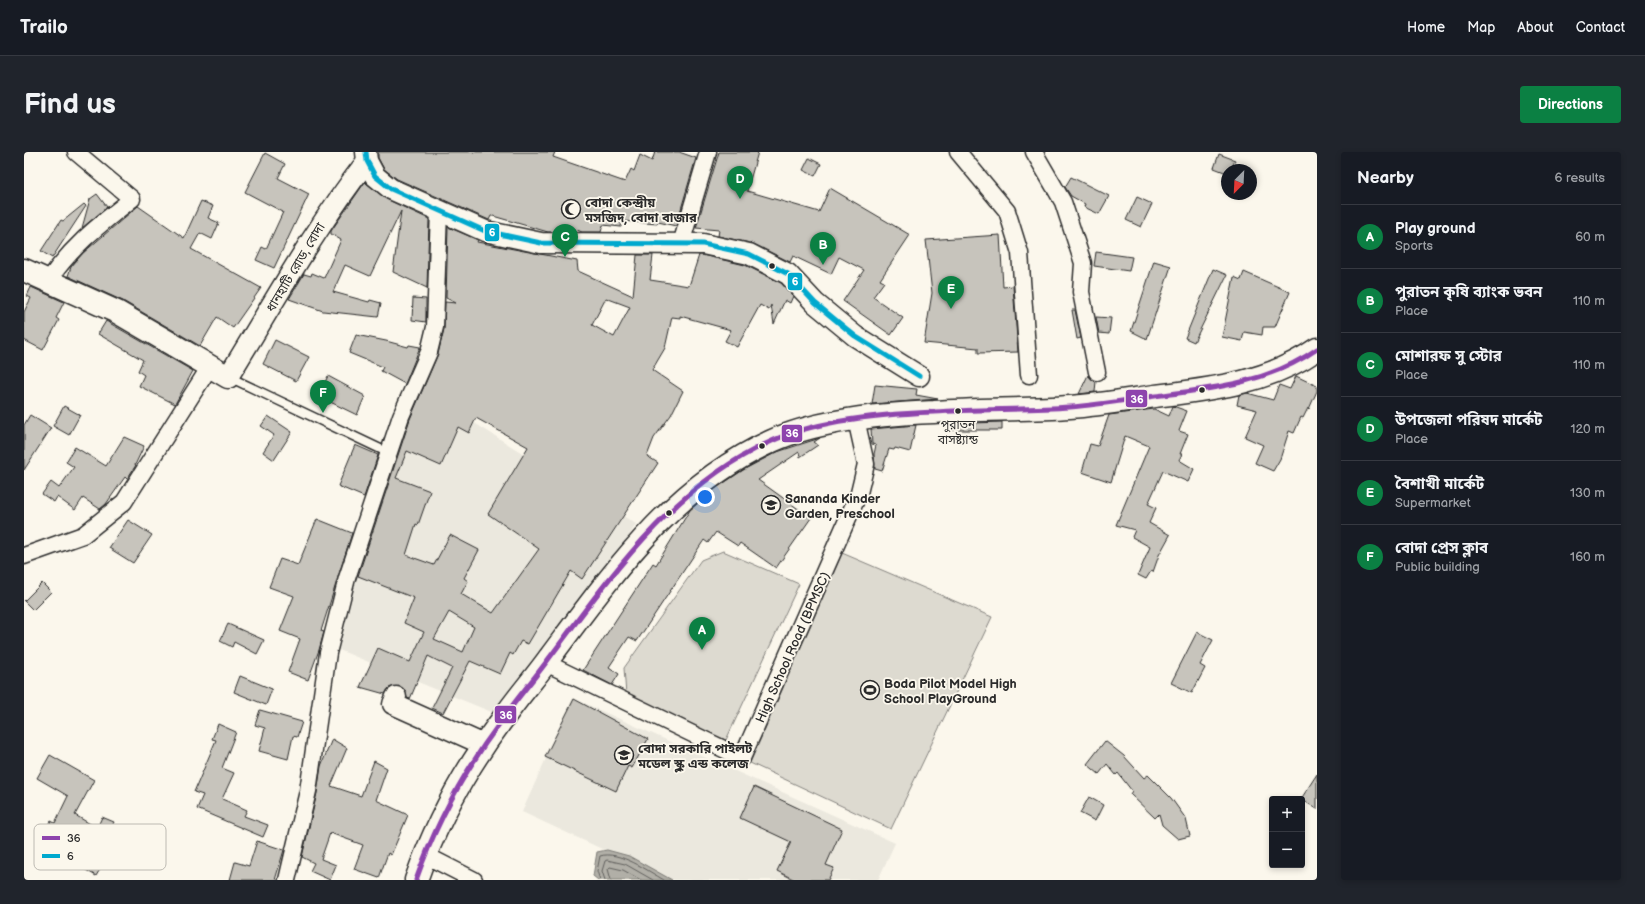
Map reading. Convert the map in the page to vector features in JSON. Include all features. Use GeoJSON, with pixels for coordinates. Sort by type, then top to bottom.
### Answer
{"type":"FeatureCollection","features":[{"type":"Feature","properties":{"kind":"main road"},"geometry":{"type":"LineString","coordinates":[[24,270],[117,312],[218,372]]}},
{"type":"Feature","properties":{"kind":"main road"},"geometry":{"type":"LineString","coordinates":[[416,880],[425,855],[453,796],[500,721],[546,663],[615,570],[677,503],[707,478],[774,439],[814,428],[856,419],[931,412],[1072,407],[1214,390],[1257,378],[1302,360],[1317,349]]}},
{"type":"Feature","properties":{"kind":"street"},"geometry":{"type":"LineString","coordinates":[[48,281],[65,258],[87,234],[132,199],[76,152]]}},
{"type":"Feature","properties":{"kind":"street"},"geometry":{"type":"LineString","coordinates":[[681,244],[708,152]]}},
{"type":"Feature","properties":{"kind":"street"},"geometry":{"type":"LineString","coordinates":[[958,152],[1007,211],[1020,253],[1029,375]]}},
{"type":"Feature","properties":{"kind":"street"},"geometry":{"type":"LineString","coordinates":[[1034,152],[1063,202],[1083,262],[1081,292],[1097,372]]}},
{"type":"Feature","properties":{"kind":"street"},"geometry":{"type":"LineString","coordinates":[[367,157],[374,176],[391,189],[485,230],[541,243],[703,244],[749,254],[788,274],[815,303],[855,336],[919,376]]}},
{"type":"Feature","properties":{"kind":"street","name":"ধানহাটি রোড, বোদা"},"geometry":{"type":"LineString","coordinates":[[218,372],[367,157]]}},
{"type":"Feature","properties":{"kind":"street"},"geometry":{"type":"LineString","coordinates":[[287,880],[308,792],[328,654],[346,586],[401,416],[429,352],[435,327],[439,210]]}},
{"type":"Feature","properties":{"kind":"street"},"geometry":{"type":"LineString","coordinates":[[24,556],[83,535],[124,502],[218,372]]}},
{"type":"Feature","properties":{"kind":"street","name":"High School Road (BPMSC)"},"geometry":{"type":"LineString","coordinates":[[546,663],[742,758],[859,493],[866,464],[856,419]]}},
{"type":"Feature","properties":{"kind":"street"},"geometry":{"type":"LineString","coordinates":[[396,697],[393,704],[482,744]]}},
{"type":"Feature","properties":{"kind":"street"},"geometry":{"type":"LineString","coordinates":[[425,855],[474,880]]}},
{"type":"Feature","properties":{"kind":"lane"},"geometry":{"type":"LineString","coordinates":[[218,372],[389,453]]}},
{"type":"Feature","properties":{"kind":"lane"},"geometry":{"type":"LineString","coordinates":[[318,720],[321,729],[327,735]]}},
{"type":"Feature","properties":{"kind":"shaded area"},"geometry":{"type":"Polygon","coordinates":[[[406,385],[476,424],[636,524],[597,589],[499,715],[322,643],[327,631],[335,586],[406,385]]]}},
{"type":"Feature","properties":{"kind":"shaded area"},"geometry":{"type":"Polygon","coordinates":[[[723,551],[799,584],[726,740],[664,714],[626,695],[624,668],[701,560],[723,551]]]}},
{"type":"Feature","properties":{"kind":"shaded area","name":"Boda Pilot Model High School PlayGround"},"geometry":{"type":"Polygon","coordinates":[[[842,553],[992,617],[891,829],[750,763],[842,553]]]}},
{"type":"Feature","properties":{"kind":"shaded area","name":"বোদা সরকারি পাইলট মডেল স্কুল এন্ড কলেজ"},"geometry":{"type":"Polygon","coordinates":[[[573,698],[895,843],[878,880],[669,880],[522,812],[573,698]]]}},
{"type":"Feature","properties":{"kind":"water"},"geometry":{"type":"Polygon","coordinates":[[[607,850],[629,856],[672,880],[598,880],[593,876],[597,852],[607,850]]]}},
{"type":"Feature","properties":{"kind":"building"},"geometry":{"type":"Polygon","coordinates":[[[378,152],[555,152],[553,157],[625,182],[631,169],[634,171],[640,155],[652,161],[655,152],[679,152],[696,158],[676,226],[658,222],[657,224],[622,221],[621,227],[603,225],[601,232],[582,232],[575,229],[575,232],[548,232],[493,216],[491,216],[489,220],[397,179],[384,169],[378,158],[378,152]]]}},
{"type":"Feature","properties":{"kind":"building"},"geometry":{"type":"Polygon","coordinates":[[[719,152],[758,152],[747,191],[819,212],[830,188],[910,235],[880,280],[884,282],[873,297],[903,318],[891,335],[843,301],[864,270],[839,257],[831,274],[793,256],[790,262],[754,244],[718,236],[719,230],[696,228],[719,152]]]}},
{"type":"Feature","properties":{"kind":"building"},"geometry":{"type":"Polygon","coordinates":[[[265,153],[285,164],[278,178],[309,194],[274,268],[256,260],[262,247],[266,249],[283,212],[245,192],[265,153]]]}},
{"type":"Feature","properties":{"kind":"building"},"geometry":{"type":"Polygon","coordinates":[[[1219,154],[1235,160],[1233,164],[1221,164],[1221,171],[1214,168],[1219,154]]]}},
{"type":"Feature","properties":{"kind":"building"},"geometry":{"type":"Polygon","coordinates":[[[809,158],[821,164],[815,176],[803,170],[809,158]]]}},
{"type":"Feature","properties":{"kind":"building"},"geometry":{"type":"Polygon","coordinates":[[[1071,177],[1109,196],[1099,214],[1084,207],[1085,204],[1071,196],[1065,187],[1071,177]]]}},
{"type":"Feature","properties":{"kind":"building"},"geometry":{"type":"Polygon","coordinates":[[[365,182],[386,199],[429,219],[427,288],[393,272],[401,211],[370,276],[345,265],[333,292],[369,302],[370,300],[381,303],[378,317],[323,311],[289,299],[304,274],[311,276],[312,273],[324,278],[341,240],[331,234],[331,231],[365,182]]]}},
{"type":"Feature","properties":{"kind":"building"},"geometry":{"type":"Polygon","coordinates":[[[97,194],[107,207],[82,228],[90,199],[97,194]]]}},
{"type":"Feature","properties":{"kind":"building"},"geometry":{"type":"Polygon","coordinates":[[[1137,197],[1152,204],[1141,227],[1126,220],[1137,197]]]}},
{"type":"Feature","properties":{"kind":"building"},"geometry":{"type":"Polygon","coordinates":[[[201,201],[213,206],[208,218],[219,223],[212,239],[200,233],[191,249],[261,288],[233,328],[217,317],[200,346],[123,301],[68,276],[71,267],[83,253],[138,206],[184,238],[201,201]]]}},
{"type":"Feature","properties":{"kind":"building"},"geometry":{"type":"Polygon","coordinates":[[[84,204],[86,206],[52,258],[41,251],[61,220],[63,221],[84,204]]]}},
{"type":"Feature","properties":{"kind":"building"},"geometry":{"type":"Polygon","coordinates":[[[448,227],[478,240],[477,242],[577,261],[578,271],[633,296],[637,255],[653,255],[650,280],[689,286],[699,255],[702,255],[745,265],[781,283],[793,296],[790,303],[785,300],[774,324],[771,305],[769,310],[760,305],[737,347],[725,341],[731,330],[680,316],[680,318],[672,317],[665,348],[652,370],[683,391],[671,415],[654,438],[647,456],[658,463],[582,579],[571,571],[528,644],[521,641],[513,655],[510,653],[500,674],[470,661],[443,713],[432,708],[452,668],[428,656],[410,699],[407,698],[405,690],[400,686],[389,688],[385,694],[360,687],[378,648],[410,662],[424,632],[404,623],[414,598],[358,576],[410,419],[438,354],[444,329],[445,302],[456,303],[446,298],[448,227]],[[606,298],[592,325],[614,337],[630,307],[606,298]],[[476,418],[469,433],[458,427],[441,466],[407,451],[396,478],[430,491],[418,525],[416,524],[406,555],[434,565],[450,535],[479,550],[464,578],[468,581],[461,594],[493,613],[539,549],[488,514],[528,447],[476,418]],[[449,612],[434,639],[463,652],[474,627],[449,612]]]}},
{"type":"Feature","properties":{"kind":"building"},"geometry":{"type":"Polygon","coordinates":[[[1000,235],[1003,287],[1013,286],[1018,352],[978,353],[978,348],[924,343],[932,293],[926,240],[1000,235]]]}},
{"type":"Feature","properties":{"kind":"building"},"geometry":{"type":"Polygon","coordinates":[[[1096,252],[1132,257],[1129,271],[1094,266],[1096,252]]]}},
{"type":"Feature","properties":{"kind":"building"},"geometry":{"type":"Polygon","coordinates":[[[1154,261],[1171,266],[1147,339],[1131,331],[1154,261]]]}},
{"type":"Feature","properties":{"kind":"building"},"geometry":{"type":"Polygon","coordinates":[[[1213,269],[1227,275],[1194,342],[1185,338],[1213,269]]]}},
{"type":"Feature","properties":{"kind":"building"},"geometry":{"type":"Polygon","coordinates":[[[1244,272],[1290,292],[1275,327],[1263,327],[1262,335],[1244,332],[1242,341],[1222,337],[1234,277],[1241,280],[1244,272]]]}},
{"type":"Feature","properties":{"kind":"building"},"geometry":{"type":"Polygon","coordinates":[[[31,287],[64,302],[56,318],[59,320],[43,350],[24,340],[24,312],[31,298],[27,296],[31,287]]]}},
{"type":"Feature","properties":{"kind":"building"},"geometry":{"type":"Polygon","coordinates":[[[413,298],[426,299],[426,322],[412,320],[413,298]]]}},
{"type":"Feature","properties":{"kind":"building"},"geometry":{"type":"Polygon","coordinates":[[[1072,310],[1075,310],[1081,338],[1077,339],[1072,310]]]}},
{"type":"Feature","properties":{"kind":"building"},"geometry":{"type":"Polygon","coordinates":[[[1096,317],[1111,318],[1109,334],[1099,333],[1096,317]]]}},
{"type":"Feature","properties":{"kind":"building"},"geometry":{"type":"Polygon","coordinates":[[[106,321],[193,371],[175,404],[139,386],[144,375],[138,371],[143,360],[98,334],[106,321]]]}},
{"type":"Feature","properties":{"kind":"building"},"geometry":{"type":"Polygon","coordinates":[[[356,335],[408,347],[409,345],[420,347],[405,384],[381,371],[383,367],[349,353],[356,335]]]}},
{"type":"Feature","properties":{"kind":"building"},"geometry":{"type":"Polygon","coordinates":[[[275,340],[309,357],[296,381],[263,364],[275,340]]]}},
{"type":"Feature","properties":{"kind":"building"},"geometry":{"type":"Polygon","coordinates":[[[1088,375],[1096,381],[1095,392],[1079,394],[1088,375]]]}},
{"type":"Feature","properties":{"kind":"building"},"geometry":{"type":"Polygon","coordinates":[[[328,376],[365,396],[357,415],[318,396],[328,376]]]}},
{"type":"Feature","properties":{"kind":"building"},"geometry":{"type":"Polygon","coordinates":[[[1296,376],[1317,386],[1317,391],[1309,409],[1308,408],[1303,418],[1301,417],[1294,433],[1289,431],[1280,459],[1273,471],[1255,463],[1263,445],[1245,437],[1257,410],[1237,405],[1239,395],[1247,393],[1273,400],[1279,385],[1290,389],[1296,376]]]}},
{"type":"Feature","properties":{"kind":"building"},"geometry":{"type":"Polygon","coordinates":[[[875,385],[917,389],[916,395],[938,399],[872,404],[875,385]]]}},
{"type":"Feature","properties":{"kind":"building"},"geometry":{"type":"Polygon","coordinates":[[[64,406],[80,415],[69,435],[53,426],[64,406]]]}},
{"type":"Feature","properties":{"kind":"building"},"geometry":{"type":"Polygon","coordinates":[[[1173,406],[1187,411],[1179,431],[1188,434],[1179,460],[1194,469],[1188,482],[1163,471],[1148,504],[1156,508],[1149,523],[1170,535],[1159,555],[1153,572],[1151,571],[1146,579],[1138,575],[1150,547],[1132,537],[1135,530],[1116,525],[1149,446],[1125,436],[1111,482],[1082,472],[1090,444],[1098,446],[1109,415],[1154,409],[1169,416],[1173,406]]]}},
{"type":"Feature","properties":{"kind":"building"},"geometry":{"type":"Polygon","coordinates":[[[30,415],[51,428],[24,470],[24,425],[30,415]]]}},
{"type":"Feature","properties":{"kind":"building"},"geometry":{"type":"Polygon","coordinates":[[[268,416],[292,432],[274,460],[263,452],[274,435],[261,426],[268,416]]]}},
{"type":"Feature","properties":{"kind":"building"},"geometry":{"type":"Polygon","coordinates":[[[1002,422],[1002,430],[945,430],[945,424],[1002,422]]]}},
{"type":"Feature","properties":{"kind":"building"},"geometry":{"type":"Polygon","coordinates":[[[916,425],[910,452],[895,448],[894,450],[889,449],[882,471],[875,469],[874,454],[876,445],[872,444],[871,429],[916,425]]]}},
{"type":"Feature","properties":{"kind":"building"},"geometry":{"type":"Polygon","coordinates":[[[124,437],[144,446],[136,465],[127,479],[125,477],[106,504],[100,509],[83,498],[75,510],[57,497],[54,502],[42,494],[51,482],[59,488],[74,467],[66,462],[75,447],[106,466],[124,437]]]}},
{"type":"Feature","properties":{"kind":"building"},"geometry":{"type":"Polygon","coordinates":[[[820,438],[814,442],[818,445],[800,457],[799,452],[758,480],[811,518],[776,568],[740,543],[738,546],[716,532],[708,543],[704,540],[637,641],[629,637],[609,667],[619,674],[612,685],[583,670],[653,563],[656,565],[690,510],[712,491],[743,470],[777,452],[820,438]]]}},
{"type":"Feature","properties":{"kind":"building"},"geometry":{"type":"Polygon","coordinates":[[[355,445],[378,455],[364,497],[338,486],[355,445]]]}},
{"type":"Feature","properties":{"kind":"building"},"geometry":{"type":"Polygon","coordinates":[[[317,519],[352,533],[321,631],[324,632],[319,650],[308,680],[288,672],[300,639],[280,631],[294,596],[269,587],[280,559],[298,565],[317,519]]]}},
{"type":"Feature","properties":{"kind":"building"},"geometry":{"type":"Polygon","coordinates":[[[128,520],[152,535],[133,563],[109,548],[128,520]]]}},
{"type":"Feature","properties":{"kind":"building"},"geometry":{"type":"Polygon","coordinates":[[[42,583],[51,592],[33,610],[24,601],[42,583]]]}},
{"type":"Feature","properties":{"kind":"building"},"geometry":{"type":"Polygon","coordinates":[[[228,624],[264,640],[257,654],[234,642],[232,647],[220,641],[228,624]]]}},
{"type":"Feature","properties":{"kind":"building"},"geometry":{"type":"Polygon","coordinates":[[[1197,632],[1213,640],[1200,665],[1205,668],[1192,693],[1171,683],[1197,632]]]}},
{"type":"Feature","properties":{"kind":"building"},"geometry":{"type":"Polygon","coordinates":[[[240,676],[272,689],[266,705],[234,692],[240,676]]]}},
{"type":"Feature","properties":{"kind":"building"},"geometry":{"type":"Polygon","coordinates":[[[574,699],[648,739],[632,768],[628,766],[616,791],[545,757],[574,699]]]}},
{"type":"Feature","properties":{"kind":"building"},"geometry":{"type":"Polygon","coordinates":[[[260,710],[302,722],[297,737],[293,736],[288,759],[259,751],[265,728],[255,725],[260,710]]]}},
{"type":"Feature","properties":{"kind":"building"},"geometry":{"type":"Polygon","coordinates":[[[218,724],[236,732],[222,768],[234,773],[222,799],[247,810],[244,816],[268,825],[263,837],[197,809],[203,795],[194,792],[216,740],[212,739],[218,724]]]}},
{"type":"Feature","properties":{"kind":"building"},"geometry":{"type":"Polygon","coordinates":[[[332,739],[347,748],[331,786],[361,796],[374,761],[387,768],[376,800],[408,815],[391,855],[388,853],[379,878],[354,869],[363,845],[330,833],[321,859],[336,865],[330,880],[310,871],[314,863],[302,857],[317,793],[321,766],[332,739]]]}},
{"type":"Feature","properties":{"kind":"building"},"geometry":{"type":"Polygon","coordinates":[[[1105,741],[1124,756],[1144,778],[1148,775],[1171,798],[1186,819],[1190,836],[1178,839],[1162,825],[1159,814],[1155,818],[1130,794],[1132,791],[1118,773],[1116,775],[1107,764],[1099,774],[1087,764],[1105,741]]]}},
{"type":"Feature","properties":{"kind":"building"},"geometry":{"type":"Polygon","coordinates":[[[50,755],[94,780],[75,815],[90,824],[49,824],[51,821],[55,823],[68,796],[37,778],[50,755]]]}},
{"type":"Feature","properties":{"kind":"building"},"geometry":{"type":"Polygon","coordinates":[[[1317,774],[1317,809],[1305,802],[1305,796],[1303,796],[1317,774]]]}},
{"type":"Feature","properties":{"kind":"building"},"geometry":{"type":"Polygon","coordinates":[[[754,787],[842,829],[826,865],[834,868],[828,880],[795,880],[777,871],[791,842],[740,818],[754,787]]]}},
{"type":"Feature","properties":{"kind":"building"},"geometry":{"type":"Polygon","coordinates":[[[1089,797],[1103,805],[1095,821],[1080,813],[1089,797]]]}},
{"type":"Feature","properties":{"kind":"building"},"geometry":{"type":"Polygon","coordinates":[[[102,817],[114,822],[113,824],[99,824],[102,817]]]}},
{"type":"Feature","properties":{"kind":"building"},"geometry":{"type":"Polygon","coordinates":[[[257,841],[284,850],[275,880],[230,880],[235,862],[249,866],[257,841]]]}},
{"type":"Feature","properties":{"kind":"building"},"geometry":{"type":"Polygon","coordinates":[[[86,870],[100,870],[96,876],[86,870]]]}},
{"type":"Feature","properties":{"kind":"transit line","name":"6"},"geometry":{"type":"LineString","coordinates":[[366,152],[367,161],[375,176],[391,189],[485,231],[541,243],[703,244],[749,254],[788,274],[815,303],[855,336],[919,376]]}},
{"type":"Feature","properties":{"kind":"transit line","name":"36"},"geometry":{"type":"LineString","coordinates":[[416,880],[443,817],[476,757],[597,594],[622,563],[675,507],[705,482],[737,459],[772,441],[790,434],[809,428],[851,419],[968,410],[1081,406],[1218,387],[1239,383],[1279,370],[1317,349]]}},
{"type":"Feature","properties":{"kind":"place","name":"উপজেলা পরিষদ মার্কেট"},"geometry":{"type":"Point","coordinates":[740,199]}},
{"type":"Feature","properties":{"kind":"place","name":"বোদা কেন্দ্রীয় মসজিদ, বোদা বাজার"},"geometry":{"type":"Point","coordinates":[571,209]}},
{"type":"Feature","properties":{"kind":"place","name":"মোশারফ সু স্টোর"},"geometry":{"type":"Point","coordinates":[565,257]}},
{"type":"Feature","properties":{"kind":"place","name":"পুরাতন কৃষি ব্যাংক ভবন"},"geometry":{"type":"Point","coordinates":[823,265]}},
{"type":"Feature","properties":{"kind":"place","name":"বৈশাখী মার্কেট"},"geometry":{"type":"Point","coordinates":[951,309]}},
{"type":"Feature","properties":{"kind":"place","name":"পুরাতন বাসষ্ট্যান্ড"},"geometry":{"type":"Point","coordinates":[958,411]}},
{"type":"Feature","properties":{"kind":"place","name":"বোদা প্রেস ক্লাব"},"geometry":{"type":"Point","coordinates":[323,413]}},
{"type":"Feature","properties":{"kind":"place","name":"Sananda Kinder Garden, Preschool"},"geometry":{"type":"Point","coordinates":[771,505]}},
{"type":"Feature","properties":{"kind":"place","name":"Play ground"},"geometry":{"type":"Point","coordinates":[702,650]}},
{"type":"Feature","properties":{"kind":"place","name":"Boda Pilot Model High School PlayGround"},"geometry":{"type":"Point","coordinates":[870,690]}},
{"type":"Feature","properties":{"kind":"place","name":"বোদা সরকারি পাইলট মডেল স্কুল এন্ড কলেজ"},"geometry":{"type":"Point","coordinates":[624,755]}}]}
